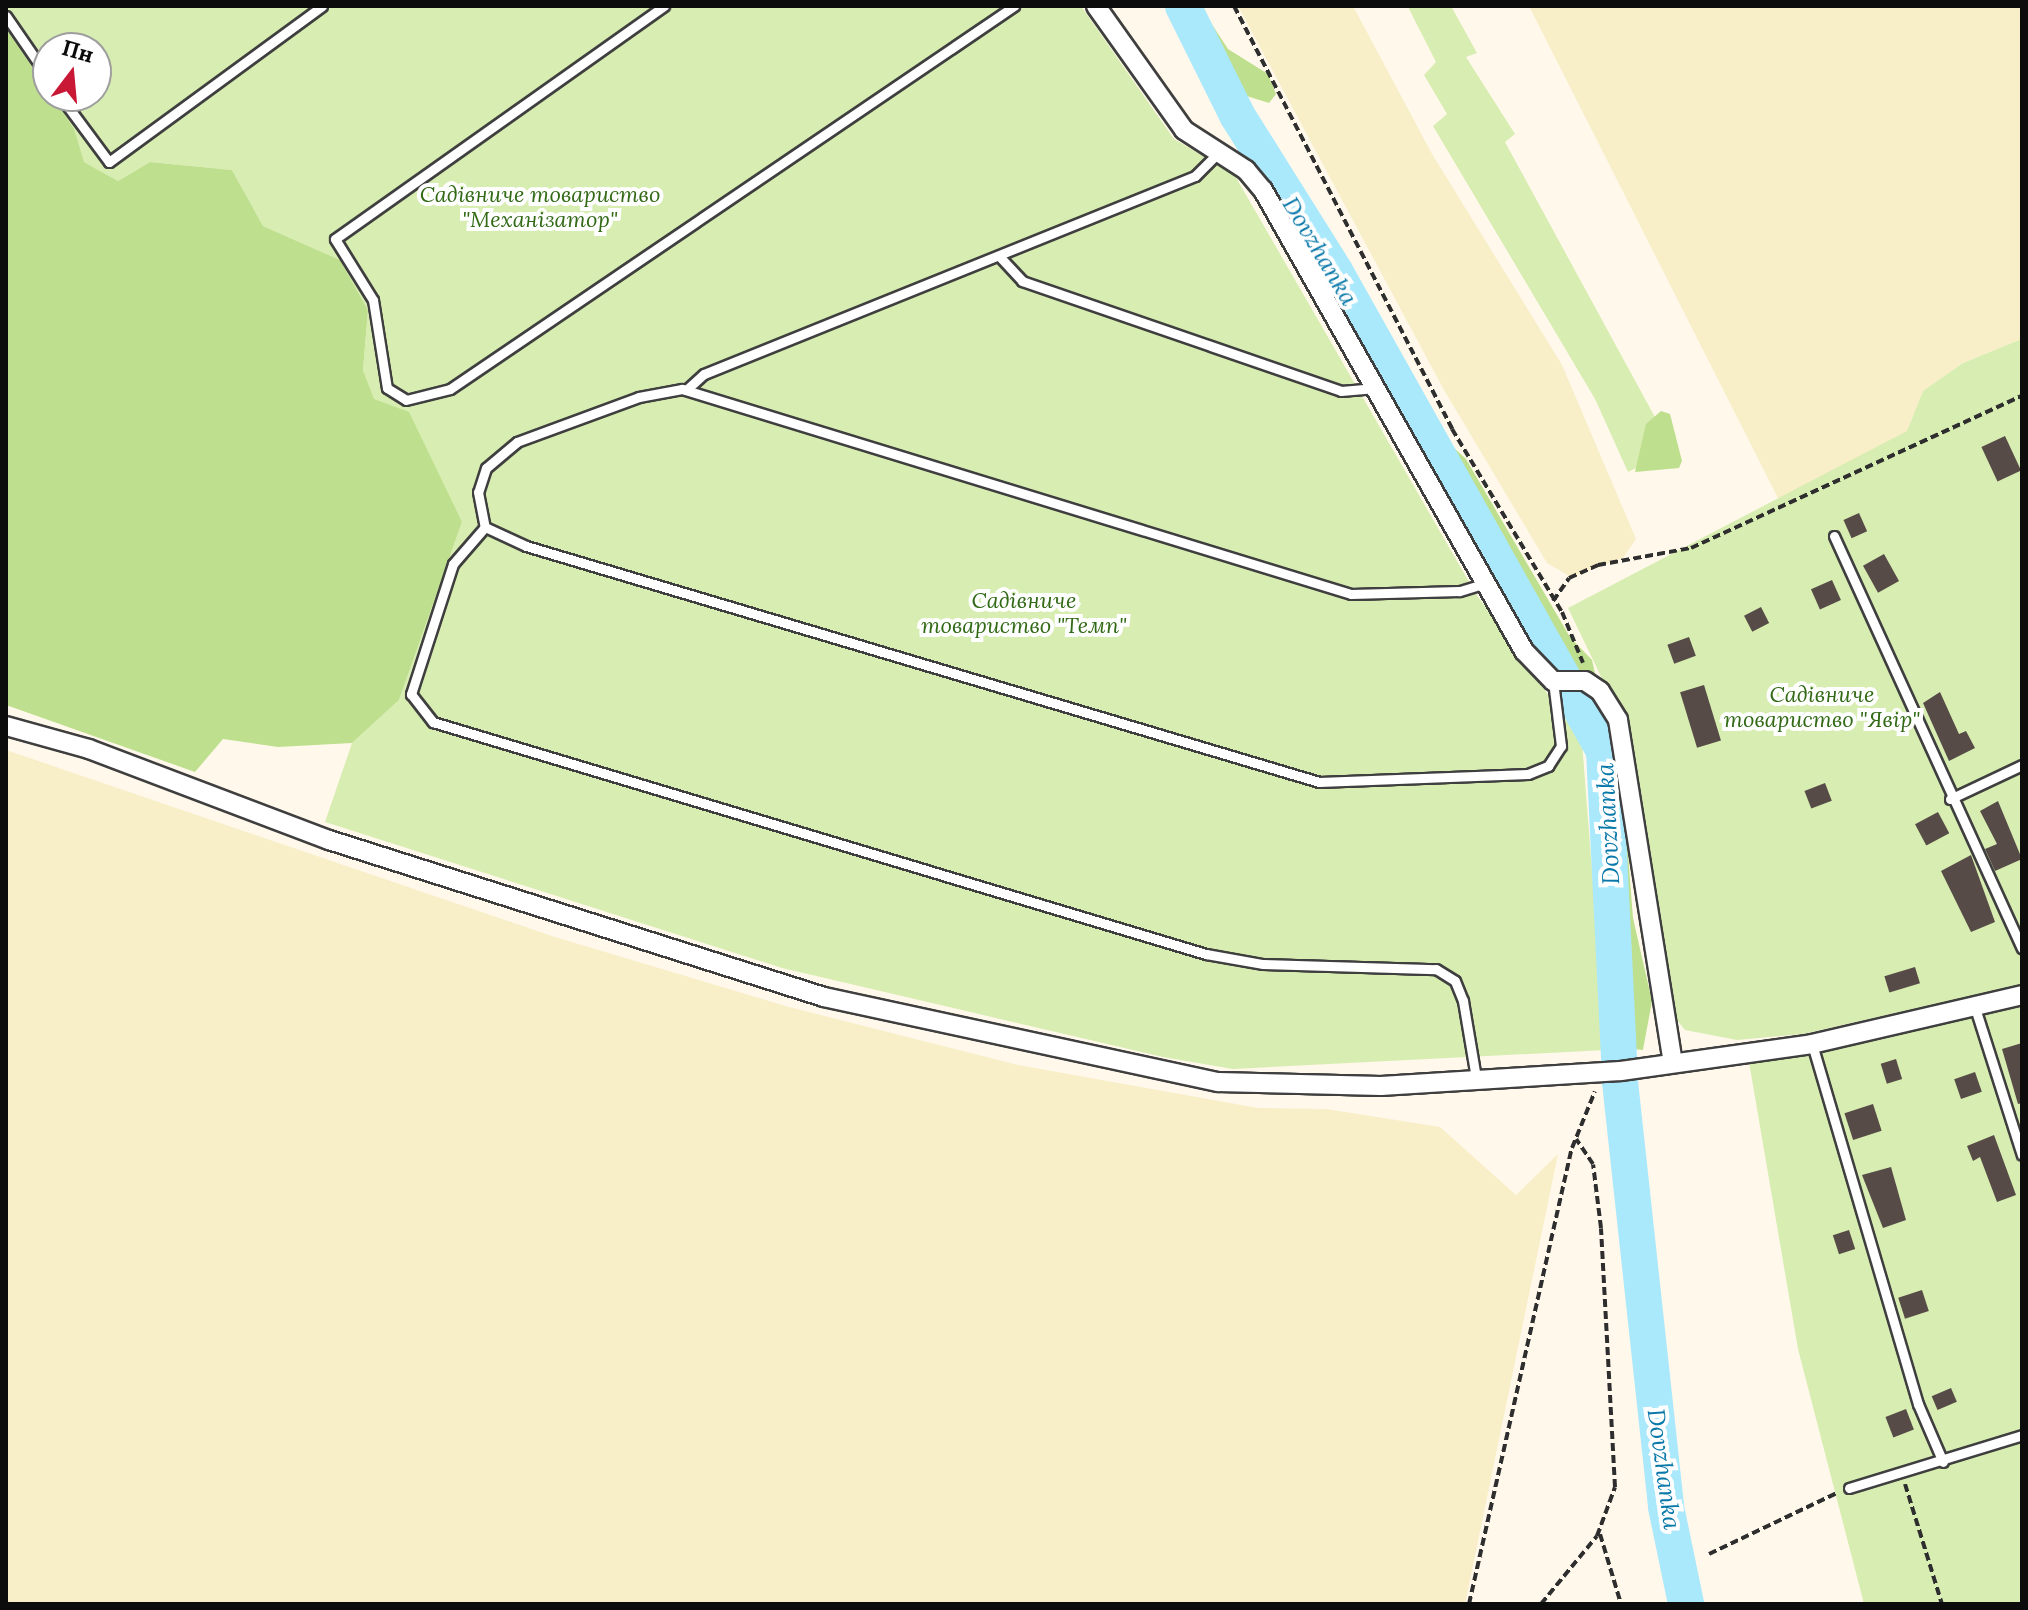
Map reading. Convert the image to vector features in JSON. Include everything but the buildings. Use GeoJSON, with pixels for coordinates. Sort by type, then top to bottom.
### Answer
{"type":"FeatureCollection","features":[{"type":"Feature","properties":{"kind":"street"},"geometry":{"type":"LineString","coordinates":[[1096,6],[1184,130],[1263,190],[1524,651],[1569,680],[1618,720],[1625,746],[1673,1062]]}},
{"type":"Feature","properties":{"kind":"street"},"geometry":{"type":"LineString","coordinates":[[6,726],[422,871],[882,1011],[1218,1082],[1381,1086],[1603,1072],[1812,1044],[2022,995]]}},
{"type":"Feature","properties":{"kind":"lane"},"geometry":{"type":"LineString","coordinates":[[72,112],[109,162],[322,6]]}},
{"type":"Feature","properties":{"kind":"lane"},"geometry":{"type":"LineString","coordinates":[[664,6],[335,239],[373,300],[387,388],[406,400],[450,389],[1014,6]]}},
{"type":"Feature","properties":{"kind":"lane"},"geometry":{"type":"LineString","coordinates":[[6,16],[32,54]]}},
{"type":"Feature","properties":{"kind":"lane"},"geometry":{"type":"LineString","coordinates":[[686,390],[704,374],[1195,176],[1217,154]]}},
{"type":"Feature","properties":{"kind":"lane"},"geometry":{"type":"LineString","coordinates":[[1000,257],[1022,281],[1341,391],[1373,388]]}},
{"type":"Feature","properties":{"kind":"lane"},"geometry":{"type":"LineString","coordinates":[[485,527],[478,492],[499,454],[639,397],[686,390],[1351,594],[1459,591],[1486,583]]}},
{"type":"Feature","properties":{"kind":"lane"},"geometry":{"type":"LineString","coordinates":[[485,527],[526,546],[1319,782],[1493,778],[1548,766],[1561,746],[1569,680]]}},
{"type":"Feature","properties":{"kind":"lane"},"geometry":{"type":"LineString","coordinates":[[485,527],[453,564],[411,694],[433,722],[1206,954],[1263,964],[1436,969],[1455,981],[1463,1001],[1476,1078]]}},
{"type":"Feature","properties":{"kind":"lane"},"geometry":{"type":"LineString","coordinates":[[1834,536],[1950,799],[2022,948]]}},
{"type":"Feature","properties":{"kind":"lane"},"geometry":{"type":"LineString","coordinates":[[1950,799],[2022,765]]}},
{"type":"Feature","properties":{"kind":"lane"},"geometry":{"type":"LineString","coordinates":[[1975,1008],[2022,1155]]}},
{"type":"Feature","properties":{"kind":"lane"},"geometry":{"type":"LineString","coordinates":[[1812,1044],[1918,1404],[1943,1462]]}},
{"type":"Feature","properties":{"kind":"lane"},"geometry":{"type":"LineString","coordinates":[[1849,1488],[1943,1462],[2022,1435]]}},
{"type":"Feature","properties":{"kind":"path"},"geometry":{"type":"LineString","coordinates":[[1234,6],[1452,429],[1553,601],[1569,680]]}},
{"type":"Feature","properties":{"kind":"path"},"geometry":{"type":"LineString","coordinates":[[1553,601],[1569,578],[1598,565],[1691,548],[2022,396]]}},
{"type":"Feature","properties":{"kind":"path"},"geometry":{"type":"LineString","coordinates":[[1469,1604],[1576,1139],[1603,1072]]}},
{"type":"Feature","properties":{"kind":"path"},"geometry":{"type":"LineString","coordinates":[[1541,1604],[1599,1532],[1615,1487],[1617,1446],[1593,1164],[1576,1139]]}},
{"type":"Feature","properties":{"kind":"path"},"geometry":{"type":"LineString","coordinates":[[1902,1474],[1942,1604]]}},
{"type":"Feature","properties":{"kind":"path"},"geometry":{"type":"LineString","coordinates":[[1709,1554],[1849,1488]]}},
{"type":"Feature","properties":{"kind":"path"},"geometry":{"type":"LineString","coordinates":[[1599,1532],[1621,1604]]}},
{"type":"Feature","properties":{"kind":"shaded area"},"geometry":{"type":"Polygon","coordinates":[[[1238,6],[1353,6],[1432,154],[1562,365],[1636,539],[1623,558],[1571,577],[1547,563],[1444,390],[1238,6]]]}},
{"type":"Feature","properties":{"kind":"shaded area"},"geometry":{"type":"Polygon","coordinates":[[[1529,6],[2022,6],[2022,339],[1963,363],[1923,391],[1907,431],[1779,500],[1529,6]]]}},
{"type":"Feature","properties":{"kind":"shaded area"},"geometry":{"type":"Polygon","coordinates":[[[6,750],[555,937],[789,1007],[1018,1065],[1258,1108],[1326,1109],[1440,1127],[1516,1195],[1558,1154],[1465,1604],[6,1604],[6,750]]]}},
{"type":"Feature","properties":{"kind":"green space","name":"Садівниче товариство \"Темп\""},"geometry":{"type":"Polygon","coordinates":[[[6,6],[1081,6],[1174,139],[1234,174],[1476,594],[1582,742],[1606,1050],[1233,1069],[1163,1057],[782,968],[325,822],[352,743],[399,700],[462,522],[374,400],[363,370],[368,310],[340,260],[263,226],[232,170],[150,162],[118,181],[84,162],[61,112],[112,112],[112,32],[32,32],[32,66],[6,28],[6,6]]]}},
{"type":"Feature","properties":{"kind":"green space"},"geometry":{"type":"Polygon","coordinates":[[[1172,6],[1200,6],[1228,49],[1268,74],[1276,94],[1269,103],[1221,88],[1172,6]]]}},
{"type":"Feature","properties":{"kind":"green space"},"geometry":{"type":"Polygon","coordinates":[[[1451,6],[1477,53],[1466,57],[1515,134],[1505,142],[1656,419],[1644,464],[1628,472],[1595,399],[1433,126],[1447,114],[1424,75],[1436,62],[1408,7],[1451,6]]]}},
{"type":"Feature","properties":{"kind":"green space"},"geometry":{"type":"Polygon","coordinates":[[[6,28],[32,67],[32,112],[63,112],[74,129],[84,162],[118,181],[150,162],[232,170],[263,226],[340,260],[368,310],[363,370],[374,399],[409,412],[462,522],[399,700],[352,743],[278,747],[223,739],[195,772],[6,705],[6,28]]]}},
{"type":"Feature","properties":{"kind":"green space"},"geometry":{"type":"Polygon","coordinates":[[[1313,228],[1395,345],[1391,350],[1418,384],[1440,435],[1466,459],[1570,637],[1592,660],[1596,678],[1619,701],[1621,761],[1611,789],[1625,816],[1633,918],[1652,1001],[1643,1050],[1614,1047],[1610,1032],[1594,746],[1567,708],[1564,680],[1500,595],[1486,556],[1353,341],[1302,238],[1313,228]]]}},
{"type":"Feature","properties":{"kind":"green space","name":"Садівниче товариство \"Явір\""},"geometry":{"type":"Polygon","coordinates":[[[2022,339],[2022,984],[1803,1034],[1737,1040],[1685,1030],[1673,1015],[1620,716],[1568,608],[1907,431],[1923,391],[1963,363],[2022,339]]]}},
{"type":"Feature","properties":{"kind":"green space"},"geometry":{"type":"Polygon","coordinates":[[[1661,411],[1670,414],[1682,461],[1679,468],[1635,472],[1646,424],[1661,411]]]}},
{"type":"Feature","properties":{"kind":"green space"},"geometry":{"type":"Polygon","coordinates":[[[2022,1004],[2022,1604],[1864,1604],[1798,1349],[1749,1062],[1880,1040],[2022,1004]]]}},
{"type":"Feature","properties":{"kind":"waterway","name":"Dovzhanka"},"geometry":{"type":"LineString","coordinates":[[1183,6],[1237,115],[1336,273],[1604,751],[1620,1082],[1666,1507],[1686,1604]]}},
{"type":"Feature","properties":{"kind":"park label","name":"Садівниче товариство \"Механізатор\""},"geometry":{"type":"Point","coordinates":[540,206]}}]}
